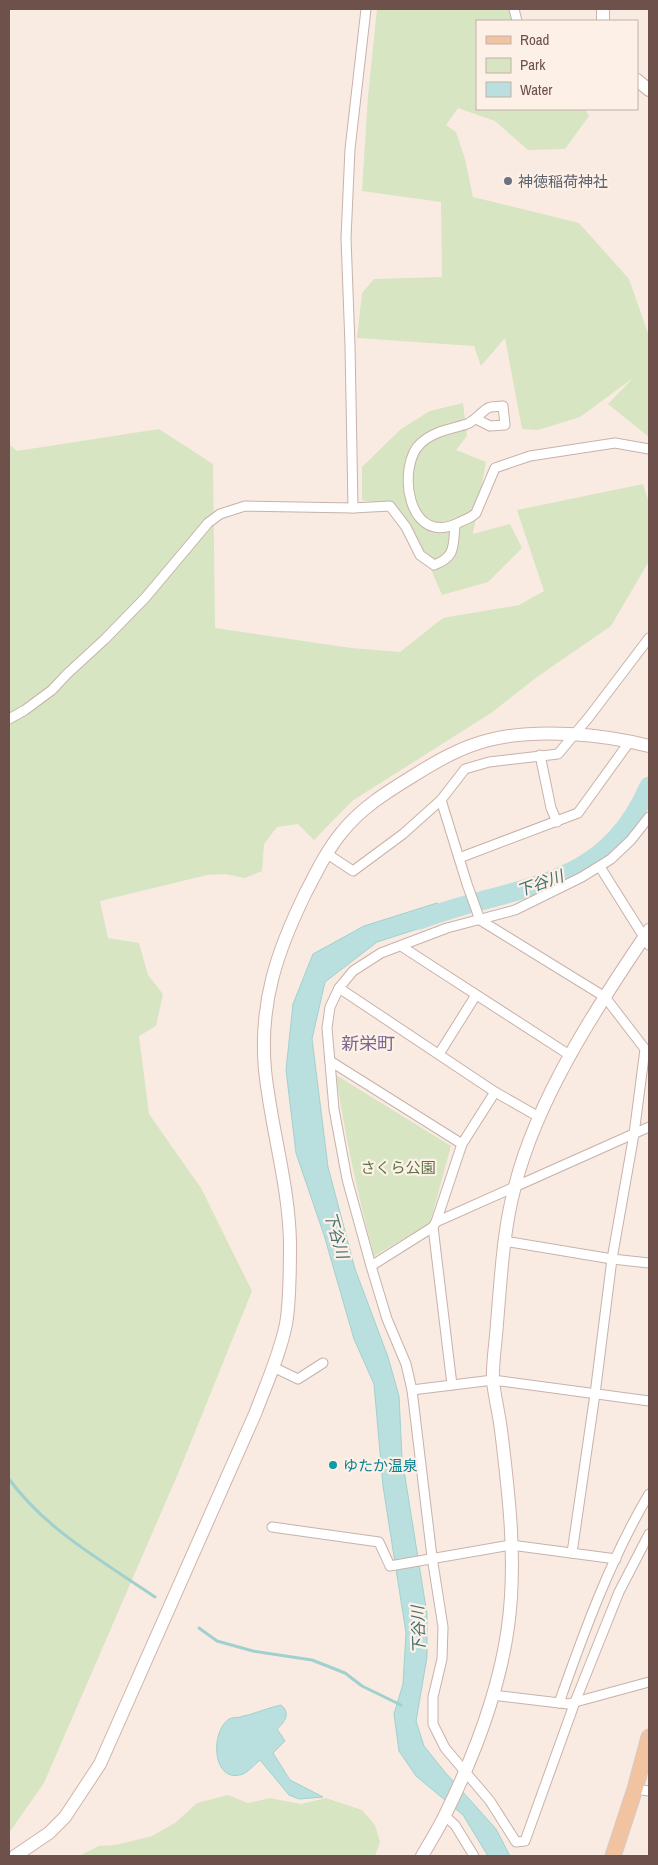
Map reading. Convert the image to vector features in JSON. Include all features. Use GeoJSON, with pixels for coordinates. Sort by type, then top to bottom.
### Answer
{"type":"FeatureCollection","features":[{"type":"Feature","properties":{"kind":"main road"},"geometry":{"type":"LineString","coordinates":[[612,1856],[642,1790],[649,1737]]}},
{"type":"Feature","properties":{"kind":"street"},"geometry":{"type":"LineString","coordinates":[[353,508],[346,238],[350,149],[366,9]]}},
{"type":"Feature","properties":{"kind":"street"},"geometry":{"type":"LineString","coordinates":[[638,81],[649,90]]}},
{"type":"Feature","properties":{"kind":"street"},"geometry":{"type":"LineString","coordinates":[[476,419],[438,433],[420,444],[413,454],[409,469],[412,507],[422,522],[431,527],[445,528],[472,518],[476,513],[495,468],[530,456],[615,443],[649,449]]}},
{"type":"Feature","properties":{"kind":"street"},"geometry":{"type":"LineString","coordinates":[[9,719],[52,690],[106,639],[145,598],[208,523],[220,514],[245,506],[353,508],[390,506],[406,527],[420,555],[434,565],[445,561],[451,554],[455,525]]}},
{"type":"Feature","properties":{"kind":"street"},"geometry":{"type":"LineString","coordinates":[[326,853],[353,871],[403,834],[441,800],[465,769],[489,762],[558,754],[649,638]]}},
{"type":"Feature","properties":{"kind":"street"},"geometry":{"type":"LineString","coordinates":[[15,1856],[49,1833],[65,1817],[100,1764],[255,1414],[273,1367],[286,1324],[290,1242],[285,1192],[265,1069],[264,1017],[270,984],[282,945],[326,853],[343,830],[377,800],[446,756],[490,740],[534,734],[574,735],[630,741],[649,746]]}},
{"type":"Feature","properties":{"kind":"street"},"geometry":{"type":"LineString","coordinates":[[459,858],[578,814],[630,741]]}},
{"type":"Feature","properties":{"kind":"street"},"geometry":{"type":"LineString","coordinates":[[540,755],[551,808],[557,822]]}},
{"type":"Feature","properties":{"kind":"street"},"geometry":{"type":"LineString","coordinates":[[441,800],[480,920],[605,997],[645,1049],[634,1134],[612,1259],[572,1553]]}},
{"type":"Feature","properties":{"kind":"street"},"geometry":{"type":"LineString","coordinates":[[649,817],[631,840],[600,867],[515,910],[447,928],[381,953],[353,971],[339,988],[330,1008],[327,1028],[334,1110],[347,1179],[387,1319],[406,1364],[412,1390],[432,1558],[443,1627],[442,1659],[433,1697],[433,1724],[445,1748],[490,1801],[516,1842],[525,1841],[575,1702],[619,1592],[649,1534]]}},
{"type":"Feature","properties":{"kind":"street"},"geometry":{"type":"LineString","coordinates":[[422,1856],[445,1816],[482,1731],[508,1627],[511,1589],[511,1544],[501,1430],[493,1380],[504,1241],[515,1186],[539,1117],[571,1056],[605,997],[648,937],[600,867]]}},
{"type":"Feature","properties":{"kind":"street"},"geometry":{"type":"LineString","coordinates":[[401,946],[571,1056]]}},
{"type":"Feature","properties":{"kind":"street"},"geometry":{"type":"LineString","coordinates":[[339,988],[495,1092],[539,1117]]}},
{"type":"Feature","properties":{"kind":"street"},"geometry":{"type":"LineString","coordinates":[[439,1054],[476,995]]}},
{"type":"Feature","properties":{"kind":"street"},"geometry":{"type":"LineString","coordinates":[[330,1061],[462,1144]]}},
{"type":"Feature","properties":{"kind":"street"},"geometry":{"type":"LineString","coordinates":[[452,1385],[434,1225],[462,1144],[495,1092]]}},
{"type":"Feature","properties":{"kind":"street"},"geometry":{"type":"LineString","coordinates":[[371,1266],[434,1225],[515,1186],[649,1127]]}},
{"type":"Feature","properties":{"kind":"street"},"geometry":{"type":"LineString","coordinates":[[504,1241],[612,1259],[649,1263]]}},
{"type":"Feature","properties":{"kind":"street"},"geometry":{"type":"LineString","coordinates":[[273,1367],[298,1379],[323,1363]]}},
{"type":"Feature","properties":{"kind":"street"},"geometry":{"type":"LineString","coordinates":[[412,1390],[493,1380],[649,1401]]}},
{"type":"Feature","properties":{"kind":"street"},"geometry":{"type":"LineString","coordinates":[[559,1703],[594,1605],[649,1494]]}},
{"type":"Feature","properties":{"kind":"street"},"geometry":{"type":"LineString","coordinates":[[272,1527],[379,1542],[390,1566],[511,1544],[616,1559]]}},
{"type":"Feature","properties":{"kind":"street"},"geometry":{"type":"LineString","coordinates":[[492,1695],[568,1704],[649,1682]]}},
{"type":"Feature","properties":{"kind":"street"},"geometry":{"type":"LineString","coordinates":[[445,1816],[455,1825],[474,1856]]}},
{"type":"Feature","properties":{"kind":"green space"},"geometry":{"type":"Polygon","coordinates":[[[377,9],[510,9],[513,20],[476,20],[476,110],[586,110],[589,116],[565,149],[528,150],[495,121],[458,108],[446,125],[456,132],[465,159],[473,197],[579,223],[629,279],[649,336],[649,437],[608,404],[633,378],[580,417],[538,430],[522,429],[505,338],[481,366],[474,346],[357,338],[362,293],[374,279],[442,277],[441,202],[362,191],[368,96],[377,9]]]}},
{"type":"Feature","properties":{"kind":"green space"},"geometry":{"type":"Polygon","coordinates":[[[463,403],[467,436],[456,450],[486,462],[473,534],[510,524],[522,548],[488,582],[442,595],[423,551],[390,506],[362,500],[362,467],[401,429],[430,411],[463,403]]]}},
{"type":"Feature","properties":{"kind":"green space"},"geometry":{"type":"Polygon","coordinates":[[[159,429],[213,464],[215,628],[351,648],[400,652],[443,618],[519,605],[544,591],[517,510],[643,484],[649,503],[649,561],[611,626],[537,677],[491,713],[352,801],[314,840],[298,824],[277,827],[264,844],[262,871],[245,878],[225,874],[207,875],[100,901],[108,938],[139,943],[148,975],[163,994],[156,1026],[139,1036],[149,1114],[201,1188],[252,1291],[180,1469],[44,1783],[9,1833],[9,444],[17,451],[159,429]]]}},
{"type":"Feature","properties":{"kind":"green space","name":"さくら公園"},"geometry":{"type":"Polygon","coordinates":[[[336,1075],[451,1146],[430,1223],[374,1256],[352,1166],[336,1075]]]}},
{"type":"Feature","properties":{"kind":"green space"},"geometry":{"type":"Polygon","coordinates":[[[228,1795],[248,1803],[270,1798],[301,1804],[326,1798],[362,1810],[375,1825],[380,1842],[375,1856],[79,1856],[99,1846],[116,1845],[152,1836],[175,1823],[197,1803],[228,1795]]]}},
{"type":"Feature","properties":{"kind":"water"},"geometry":{"type":"Polygon","coordinates":[[[437,903],[448,919],[377,942],[325,982],[312,1039],[328,1167],[355,1269],[388,1357],[399,1396],[402,1458],[427,1614],[427,1657],[416,1721],[424,1746],[496,1829],[510,1856],[488,1856],[463,1815],[416,1776],[399,1751],[394,1714],[403,1684],[406,1633],[383,1486],[374,1384],[354,1339],[324,1235],[296,1153],[286,1070],[293,1004],[313,954],[364,926],[437,903]]]}},
{"type":"Feature","properties":{"kind":"water"},"geometry":{"type":"Polygon","coordinates":[[[281,1705],[286,1711],[286,1717],[277,1729],[285,1741],[273,1753],[290,1780],[323,1797],[299,1799],[289,1795],[260,1760],[243,1774],[233,1775],[225,1772],[220,1765],[217,1756],[217,1745],[223,1726],[229,1719],[281,1705]]]}},
{"type":"Feature","properties":{"kind":"waterway","name":"下谷川"},"geometry":{"type":"LineString","coordinates":[[419,920],[457,907],[536,886],[588,862],[603,851],[627,825],[649,786]]}},
{"type":"Feature","properties":{"kind":"waterway"},"geometry":{"type":"LineString","coordinates":[[9,1479],[40,1514],[58,1530],[155,1597]]}},
{"type":"Feature","properties":{"kind":"waterway"},"geometry":{"type":"LineString","coordinates":[[199,1628],[217,1641],[253,1651],[312,1660],[345,1673],[362,1686],[401,1705]]}},
{"type":"Feature","properties":{"kind":"place","name":"神徳稲荷神社"},"geometry":{"type":"Point","coordinates":[508,181]}},
{"type":"Feature","properties":{"kind":"place","name":"ゆたか温泉"},"geometry":{"type":"Point","coordinates":[333,1465]}},
{"type":"Feature","properties":{"kind":"district","name":"新栄町"},"geometry":{"type":"Point","coordinates":[368,1043]}}]}
